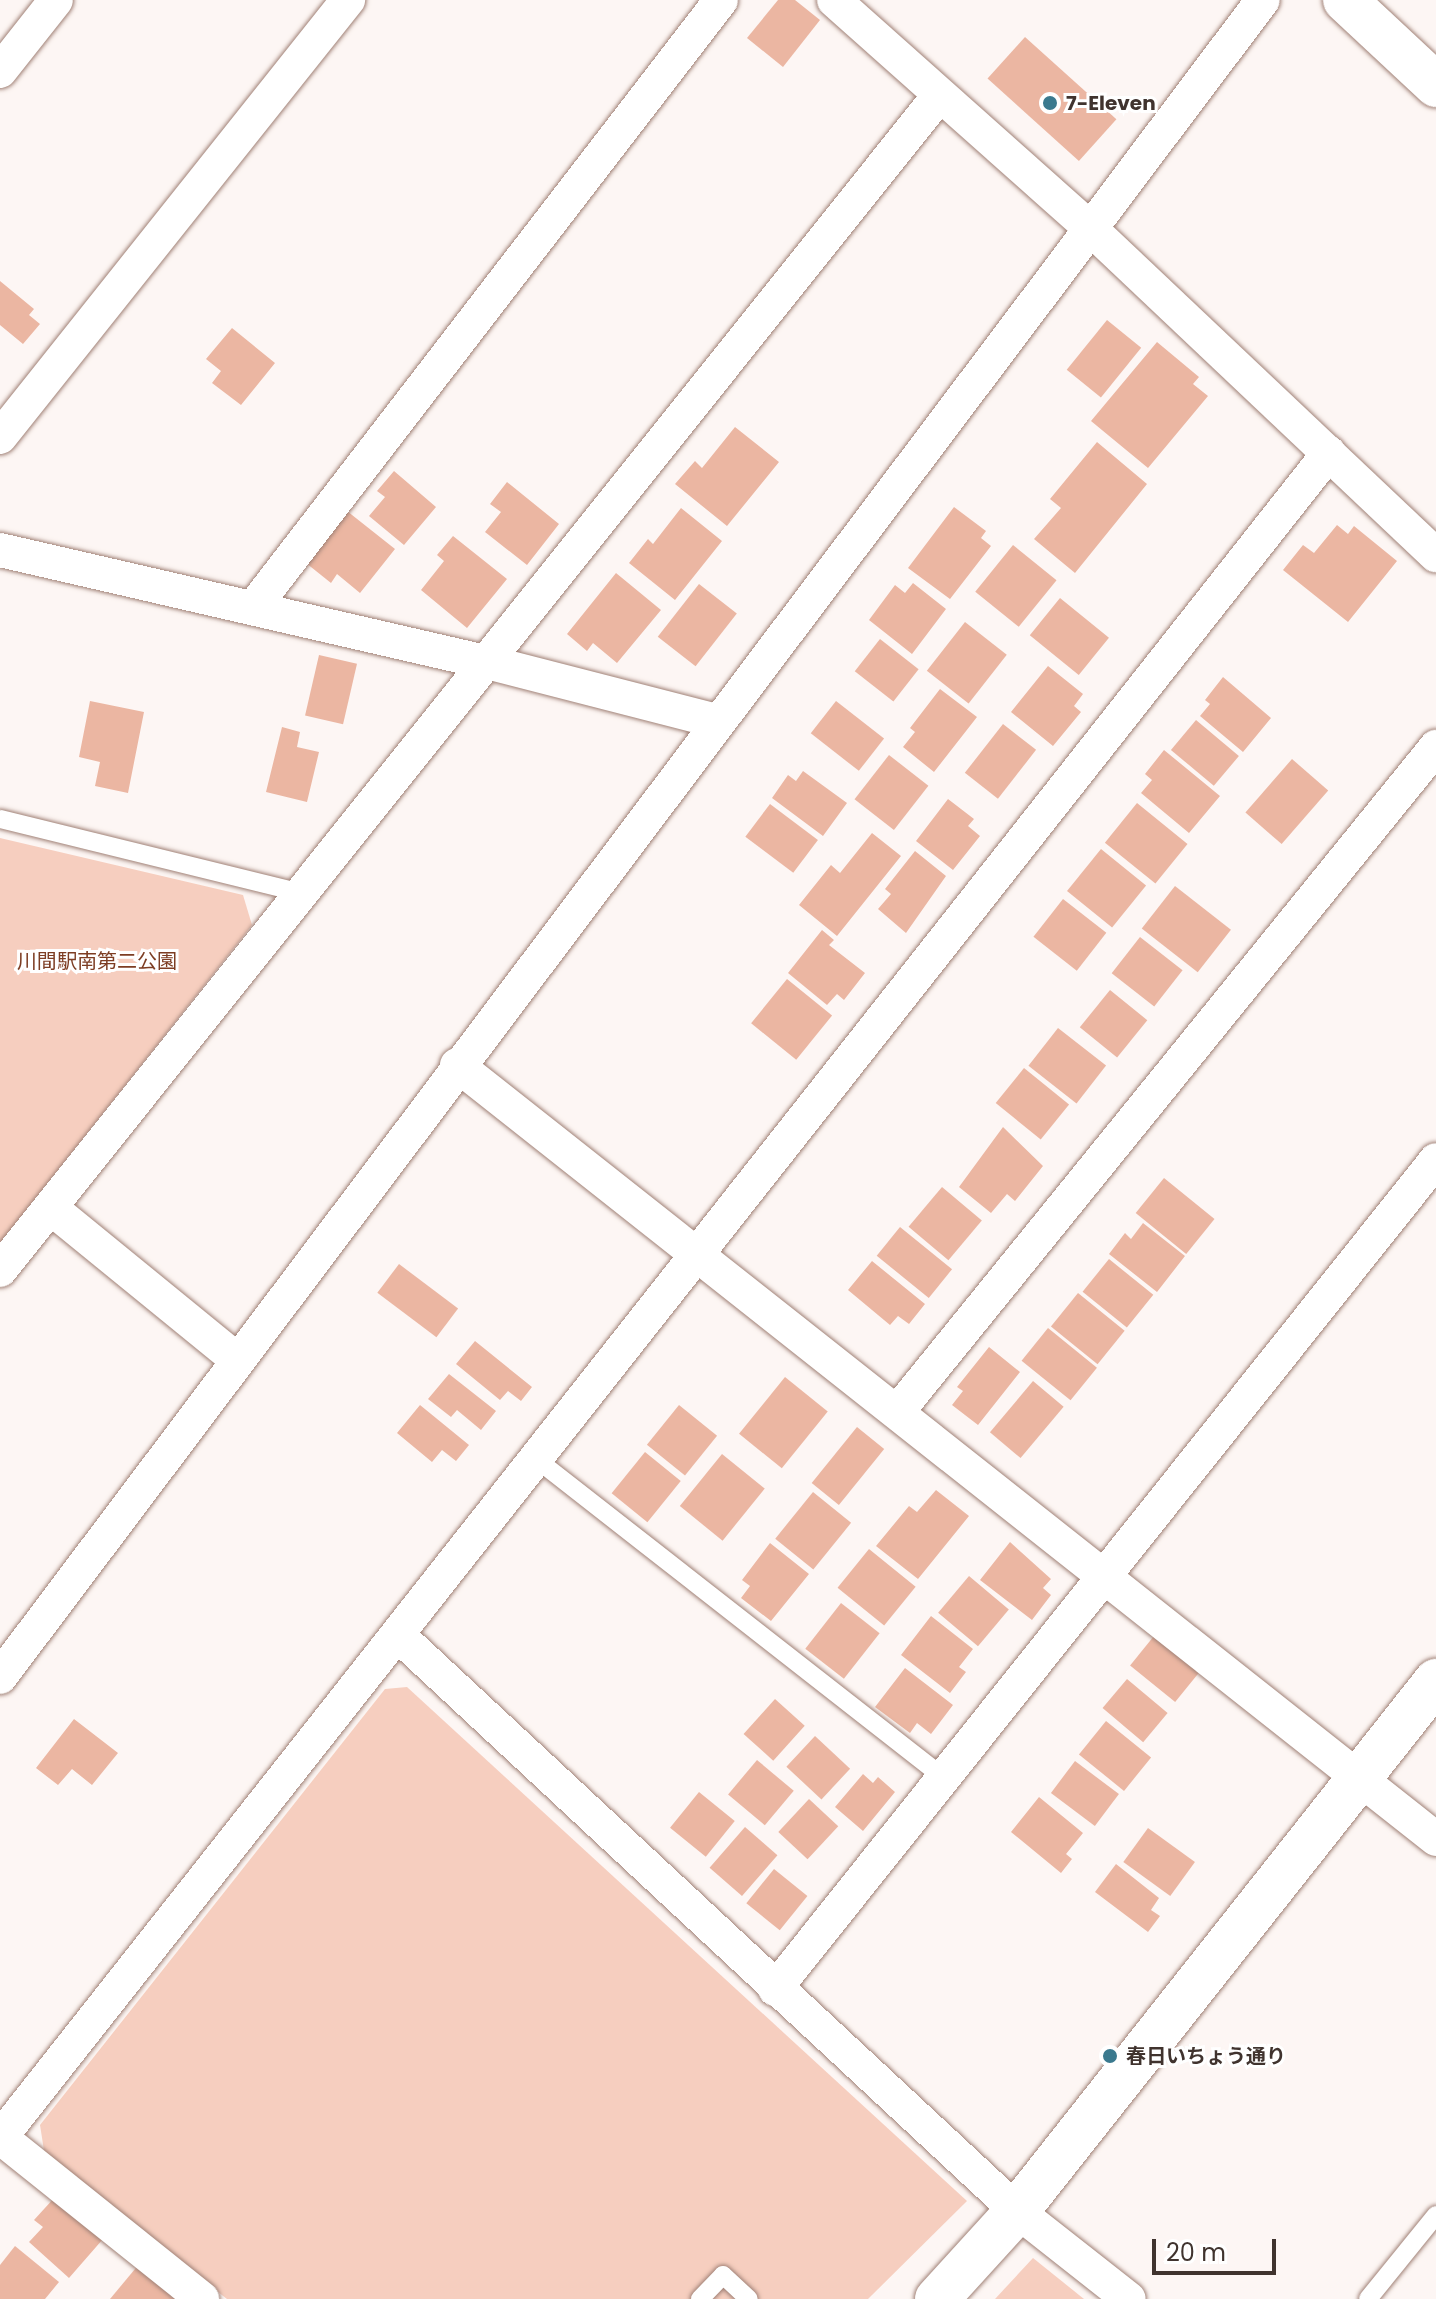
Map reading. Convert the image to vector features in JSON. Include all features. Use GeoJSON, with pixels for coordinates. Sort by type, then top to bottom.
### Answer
{"type":"FeatureCollection","features":[{"type":"Feature","properties":{"kind":"street"},"geometry":{"type":"LineString","coordinates":[[0,71],[56,0]]}},
{"type":"Feature","properties":{"kind":"street"},"geometry":{"type":"LineString","coordinates":[[0,437],[348,0]]}},
{"type":"Feature","properties":{"kind":"street"},"geometry":{"type":"LineString","coordinates":[[253,608],[721,0]]}},
{"type":"Feature","properties":{"kind":"street"},"geometry":{"type":"LineString","coordinates":[[834,0],[1091,229],[1436,555]]}},
{"type":"Feature","properties":{"kind":"street"},"geometry":{"type":"LineString","coordinates":[[0,1677],[716,721],[1263,0]]}},
{"type":"Feature","properties":{"kind":"street"},"geometry":{"type":"LineString","coordinates":[[1345,0],[1436,85]]}},
{"type":"Feature","properties":{"kind":"street"},"geometry":{"type":"LineString","coordinates":[[0,1270],[939,96]]}},
{"type":"Feature","properties":{"kind":"street"},"geometry":{"type":"LineString","coordinates":[[202,2299],[0,2138],[1329,453]]}},
{"type":"Feature","properties":{"kind":"street"},"geometry":{"type":"LineString","coordinates":[[0,550],[487,662],[716,721]]}},
{"type":"Feature","properties":{"kind":"street"},"geometry":{"type":"LineString","coordinates":[[898,1411],[1436,747]]}},
{"type":"Feature","properties":{"kind":"street"},"geometry":{"type":"LineString","coordinates":[[457,1065],[1436,1839]]}},
{"type":"Feature","properties":{"kind":"street"},"geometry":{"type":"LineString","coordinates":[[775,1989],[1436,1160]]}},
{"type":"Feature","properties":{"kind":"street"},"geometry":{"type":"LineString","coordinates":[[51,1208],[236,1359]]}},
{"type":"Feature","properties":{"kind":"street"},"geometry":{"type":"LineString","coordinates":[[398,1635],[1017,2211],[1129,2299]]}},
{"type":"Feature","properties":{"kind":"street"},"geometry":{"type":"LineString","coordinates":[[937,2299],[1017,2211],[1436,1681]]}},
{"type":"Feature","properties":{"kind":"lane"},"geometry":{"type":"LineString","coordinates":[[0,819],[302,893]]}},
{"type":"Feature","properties":{"kind":"lane"},"geometry":{"type":"LineString","coordinates":[[535,1458],[943,1777]]}},
{"type":"Feature","properties":{"kind":"lane"},"geometry":{"type":"LineString","coordinates":[[1368,2299],[1436,2215]]}},
{"type":"Feature","properties":{"kind":"lane"},"geometry":{"type":"LineString","coordinates":[[700,2299],[723,2275],[749,2299]]}},
{"type":"Feature","properties":{"kind":"green space","name":"川間駅南第二公園"},"geometry":{"type":"Polygon","coordinates":[[[0,838],[243,895],[252,925],[0,1243],[0,838]]]}},
{"type":"Feature","properties":{"kind":"green space"},"geometry":{"type":"Polygon","coordinates":[[[407,1687],[967,2201],[868,2299],[227,2299],[45,2157],[40,2125],[385,1689],[407,1687]]]}},
{"type":"Feature","properties":{"kind":"green space"},"geometry":{"type":"Polygon","coordinates":[[[1033,2258],[1084,2299],[995,2299],[1033,2258]]]}},
{"type":"Feature","properties":{"kind":"building"},"geometry":{"type":"Polygon","coordinates":[[[778,0],[795,0],[820,20],[783,67],[747,38],[778,0]]]}},
{"type":"Feature","properties":{"kind":"building"},"geometry":{"type":"Polygon","coordinates":[[[1025,37],[1116,119],[1079,161],[988,79],[1025,37]]]}},
{"type":"Feature","properties":{"kind":"building"},"geometry":{"type":"Polygon","coordinates":[[[0,281],[34,309],[29,315],[40,324],[23,344],[0,325],[0,281]]]}},
{"type":"Feature","properties":{"kind":"building"},"geometry":{"type":"Polygon","coordinates":[[[1107,320],[1141,348],[1101,397],[1067,370],[1107,320]]]}},
{"type":"Feature","properties":{"kind":"building"},"geometry":{"type":"Polygon","coordinates":[[[232,328],[275,363],[241,405],[212,383],[221,371],[206,359],[232,328]]]}},
{"type":"Feature","properties":{"kind":"building"},"geometry":{"type":"Polygon","coordinates":[[[1157,342],[1199,377],[1193,384],[1208,396],[1148,468],[1091,421],[1157,342]]]}},
{"type":"Feature","properties":{"kind":"building"},"geometry":{"type":"Polygon","coordinates":[[[735,427],[779,462],[727,526],[675,484],[695,461],[702,468],[735,427]]]}},
{"type":"Feature","properties":{"kind":"building"},"geometry":{"type":"Polygon","coordinates":[[[1097,442],[1147,484],[1075,573],[1034,539],[1061,508],[1050,499],[1097,442]]]}},
{"type":"Feature","properties":{"kind":"building"},"geometry":{"type":"Polygon","coordinates":[[[394,471],[436,507],[404,545],[369,516],[385,497],[377,491],[394,471]]]}},
{"type":"Feature","properties":{"kind":"building"},"geometry":{"type":"Polygon","coordinates":[[[507,482],[559,524],[527,565],[485,532],[501,512],[490,504],[507,482]]]}},
{"type":"Feature","properties":{"kind":"building"},"geometry":{"type":"Polygon","coordinates":[[[954,507],[986,531],[981,538],[991,546],[950,599],[908,568],[954,507]]]}},
{"type":"Feature","properties":{"kind":"building"},"geometry":{"type":"Polygon","coordinates":[[[681,508],[722,541],[675,600],[629,563],[648,539],[653,544],[681,508]]]}},
{"type":"Feature","properties":{"kind":"building"},"geometry":{"type":"Polygon","coordinates":[[[347,511],[395,549],[360,593],[337,574],[331,583],[306,563],[347,511]]]}},
{"type":"Feature","properties":{"kind":"building"},"geometry":{"type":"Polygon","coordinates":[[[1337,525],[1348,534],[1354,526],[1397,561],[1348,622],[1283,570],[1303,545],[1314,553],[1337,525]]]}},
{"type":"Feature","properties":{"kind":"building"},"geometry":{"type":"Polygon","coordinates":[[[453,536],[507,579],[467,628],[421,590],[444,561],[437,555],[453,536]]]}},
{"type":"Feature","properties":{"kind":"building"},"geometry":{"type":"Polygon","coordinates":[[[1013,545],[1057,580],[1019,627],[975,592],[1013,545]]]}},
{"type":"Feature","properties":{"kind":"building"},"geometry":{"type":"Polygon","coordinates":[[[616,573],[661,610],[617,663],[593,643],[587,651],[567,634],[616,573]]]}},
{"type":"Feature","properties":{"kind":"building"},"geometry":{"type":"Polygon","coordinates":[[[913,583],[946,609],[912,654],[869,620],[895,585],[905,593],[913,583]]]}},
{"type":"Feature","properties":{"kind":"building"},"geometry":{"type":"Polygon","coordinates":[[[699,584],[737,614],[696,666],[658,637],[699,584]]]}},
{"type":"Feature","properties":{"kind":"building"},"geometry":{"type":"Polygon","coordinates":[[[1060,598],[1109,638],[1079,675],[1030,635],[1060,598]]]}},
{"type":"Feature","properties":{"kind":"building"},"geometry":{"type":"Polygon","coordinates":[[[965,622],[1007,655],[969,703],[927,671],[965,622]]]}},
{"type":"Feature","properties":{"kind":"building"},"geometry":{"type":"Polygon","coordinates":[[[880,639],[919,669],[893,701],[855,671],[880,639]]]}},
{"type":"Feature","properties":{"kind":"building"},"geometry":{"type":"Polygon","coordinates":[[[319,655],[357,664],[343,724],[305,715],[319,655]]]}},
{"type":"Feature","properties":{"kind":"building"},"geometry":{"type":"Polygon","coordinates":[[[1048,666],[1083,694],[1074,706],[1081,712],[1053,746],[1011,712],[1048,666]]]}},
{"type":"Feature","properties":{"kind":"building"},"geometry":{"type":"Polygon","coordinates":[[[1223,677],[1271,718],[1243,752],[1200,716],[1210,704],[1205,700],[1223,677]]]}},
{"type":"Feature","properties":{"kind":"building"},"geometry":{"type":"Polygon","coordinates":[[[940,689],[977,717],[934,772],[903,747],[915,732],[910,728],[940,689]]]}},
{"type":"Feature","properties":{"kind":"building"},"geometry":{"type":"Polygon","coordinates":[[[90,701],[144,712],[128,793],[95,786],[100,762],[79,757],[90,701]]]}},
{"type":"Feature","properties":{"kind":"building"},"geometry":{"type":"Polygon","coordinates":[[[836,701],[884,739],[859,771],[811,733],[836,701]]]}},
{"type":"Feature","properties":{"kind":"building"},"geometry":{"type":"Polygon","coordinates":[[[1196,720],[1239,756],[1214,786],[1171,750],[1196,720]]]}},
{"type":"Feature","properties":{"kind":"building"},"geometry":{"type":"Polygon","coordinates":[[[1003,724],[1036,750],[998,799],[965,773],[1003,724]]]}},
{"type":"Feature","properties":{"kind":"building"},"geometry":{"type":"Polygon","coordinates":[[[282,727],[300,732],[297,747],[319,752],[307,802],[266,792],[282,727]]]}},
{"type":"Feature","properties":{"kind":"building"},"geometry":{"type":"Polygon","coordinates":[[[1164,750],[1220,796],[1189,833],[1141,793],[1152,780],[1145,774],[1164,750]]]}},
{"type":"Feature","properties":{"kind":"building"},"geometry":{"type":"Polygon","coordinates":[[[889,755],[928,786],[894,830],[855,799],[889,755]]]}},
{"type":"Feature","properties":{"kind":"building"},"geometry":{"type":"Polygon","coordinates":[[[1292,759],[1328,790],[1282,844],[1245,813],[1292,759]]]}},
{"type":"Feature","properties":{"kind":"building"},"geometry":{"type":"Polygon","coordinates":[[[803,771],[847,803],[823,836],[772,798],[788,775],[796,781],[803,771]]]}},
{"type":"Feature","properties":{"kind":"building"},"geometry":{"type":"Polygon","coordinates":[[[948,799],[974,819],[968,826],[980,836],[953,870],[916,841],[948,799]]]}},
{"type":"Feature","properties":{"kind":"building"},"geometry":{"type":"Polygon","coordinates":[[[1137,803],[1188,844],[1155,884],[1105,843],[1137,803]]]}},
{"type":"Feature","properties":{"kind":"building"},"geometry":{"type":"Polygon","coordinates":[[[770,804],[818,840],[793,873],[745,837],[770,804]]]}},
{"type":"Feature","properties":{"kind":"building"},"geometry":{"type":"Polygon","coordinates":[[[872,833],[901,856],[837,936],[799,905],[831,865],[840,873],[872,833]]]}},
{"type":"Feature","properties":{"kind":"building"},"geometry":{"type":"Polygon","coordinates":[[[1101,849],[1146,886],[1112,927],[1067,891],[1101,849]]]}},
{"type":"Feature","properties":{"kind":"building"},"geometry":{"type":"Polygon","coordinates":[[[915,851],[946,876],[906,933],[878,909],[891,894],[885,889],[915,851]]]}},
{"type":"Feature","properties":{"kind":"building"},"geometry":{"type":"Polygon","coordinates":[[[1175,886],[1231,930],[1198,972],[1142,929],[1175,886]]]}},
{"type":"Feature","properties":{"kind":"building"},"geometry":{"type":"Polygon","coordinates":[[[1063,899],[1106,933],[1077,971],[1033,937],[1063,899]]]}},
{"type":"Feature","properties":{"kind":"building"},"geometry":{"type":"Polygon","coordinates":[[[822,930],[834,940],[829,945],[865,973],[844,1000],[837,994],[827,1005],[788,973],[822,930]]]}},
{"type":"Feature","properties":{"kind":"building"},"geometry":{"type":"Polygon","coordinates":[[[1140,937],[1183,970],[1154,1006],[1112,973],[1140,937]]]}},
{"type":"Feature","properties":{"kind":"building"},"geometry":{"type":"Polygon","coordinates":[[[787,979],[832,1016],[796,1060],[751,1023],[787,979]]]}},
{"type":"Feature","properties":{"kind":"building"},"geometry":{"type":"Polygon","coordinates":[[[1110,990],[1147,1020],[1117,1058],[1080,1027],[1110,990]]]}},
{"type":"Feature","properties":{"kind":"building"},"geometry":{"type":"Polygon","coordinates":[[[1058,1028],[1106,1066],[1077,1103],[1028,1066],[1058,1028]]]}},
{"type":"Feature","properties":{"kind":"building"},"geometry":{"type":"Polygon","coordinates":[[[1024,1068],[1069,1105],[1041,1139],[996,1103],[1024,1068]]]}},
{"type":"Feature","properties":{"kind":"building"},"geometry":{"type":"Polygon","coordinates":[[[1003,1127],[1043,1166],[1015,1201],[1007,1194],[991,1213],[959,1187],[1003,1127]]]}},
{"type":"Feature","properties":{"kind":"building"},"geometry":{"type":"Polygon","coordinates":[[[1164,1178],[1215,1219],[1186,1254],[1136,1213],[1164,1178]]]}},
{"type":"Feature","properties":{"kind":"building"},"geometry":{"type":"Polygon","coordinates":[[[942,1187],[982,1220],[948,1260],[909,1227],[942,1187]]]}},
{"type":"Feature","properties":{"kind":"building"},"geometry":{"type":"Polygon","coordinates":[[[1143,1223],[1185,1256],[1157,1292],[1109,1254],[1125,1233],[1131,1239],[1143,1223]]]}},
{"type":"Feature","properties":{"kind":"building"},"geometry":{"type":"Polygon","coordinates":[[[900,1227],[952,1269],[929,1298],[877,1256],[900,1227]]]}},
{"type":"Feature","properties":{"kind":"building"},"geometry":{"type":"Polygon","coordinates":[[[1109,1259],[1153,1295],[1127,1328],[1083,1292],[1109,1259]]]}},
{"type":"Feature","properties":{"kind":"building"},"geometry":{"type":"Polygon","coordinates":[[[872,1261],[925,1304],[909,1324],[898,1316],[890,1325],[848,1290],[872,1261]]]}},
{"type":"Feature","properties":{"kind":"building"},"geometry":{"type":"Polygon","coordinates":[[[399,1264],[458,1309],[436,1337],[377,1293],[399,1264]]]}},
{"type":"Feature","properties":{"kind":"building"},"geometry":{"type":"Polygon","coordinates":[[[1078,1293],[1125,1331],[1098,1364],[1051,1326],[1078,1293]]]}},
{"type":"Feature","properties":{"kind":"building"},"geometry":{"type":"Polygon","coordinates":[[[1048,1328],[1097,1368],[1071,1400],[1022,1361],[1048,1328]]]}},
{"type":"Feature","properties":{"kind":"building"},"geometry":{"type":"Polygon","coordinates":[[[475,1341],[532,1387],[521,1401],[508,1391],[500,1400],[456,1364],[475,1341]]]}},
{"type":"Feature","properties":{"kind":"building"},"geometry":{"type":"Polygon","coordinates":[[[989,1347],[1020,1372],[978,1425],[952,1405],[963,1391],[957,1387],[989,1347]]]}},
{"type":"Feature","properties":{"kind":"building"},"geometry":{"type":"Polygon","coordinates":[[[449,1374],[496,1411],[481,1430],[457,1410],[451,1417],[428,1399],[449,1374]]]}},
{"type":"Feature","properties":{"kind":"building"},"geometry":{"type":"Polygon","coordinates":[[[785,1377],[828,1412],[782,1468],[739,1434],[785,1377]]]}},
{"type":"Feature","properties":{"kind":"building"},"geometry":{"type":"Polygon","coordinates":[[[1033,1381],[1064,1407],[1021,1458],[990,1432],[1033,1381]]]}},
{"type":"Feature","properties":{"kind":"building"},"geometry":{"type":"Polygon","coordinates":[[[420,1405],[469,1445],[456,1461],[442,1450],[432,1462],[397,1433],[420,1405]]]}},
{"type":"Feature","properties":{"kind":"building"},"geometry":{"type":"Polygon","coordinates":[[[679,1405],[717,1436],[685,1475],[647,1445],[679,1405]]]}},
{"type":"Feature","properties":{"kind":"building"},"geometry":{"type":"Polygon","coordinates":[[[857,1427],[884,1449],[839,1505],[812,1483],[857,1427]]]}},
{"type":"Feature","properties":{"kind":"building"},"geometry":{"type":"Polygon","coordinates":[[[645,1452],[681,1481],[647,1522],[612,1493],[645,1452]]]}},
{"type":"Feature","properties":{"kind":"building"},"geometry":{"type":"Polygon","coordinates":[[[722,1454],[765,1489],[723,1541],[680,1506],[722,1454]]]}},
{"type":"Feature","properties":{"kind":"building"},"geometry":{"type":"Polygon","coordinates":[[[936,1490],[969,1516],[918,1579],[876,1546],[909,1506],[917,1512],[936,1490]]]}},
{"type":"Feature","properties":{"kind":"building"},"geometry":{"type":"Polygon","coordinates":[[[813,1492],[851,1523],[813,1569],[775,1539],[813,1492]]]}},
{"type":"Feature","properties":{"kind":"building"},"geometry":{"type":"Polygon","coordinates":[[[1010,1542],[1051,1579],[1043,1588],[1051,1595],[1032,1620],[980,1580],[1010,1542]]]}},
{"type":"Feature","properties":{"kind":"building"},"geometry":{"type":"Polygon","coordinates":[[[770,1543],[809,1574],[771,1621],[741,1598],[750,1586],[742,1580],[770,1543]]]}},
{"type":"Feature","properties":{"kind":"building"},"geometry":{"type":"Polygon","coordinates":[[[869,1549],[916,1587],[884,1626],[838,1588],[869,1549]]]}},
{"type":"Feature","properties":{"kind":"building"},"geometry":{"type":"Polygon","coordinates":[[[969,1576],[1009,1609],[978,1646],[938,1613],[969,1576]]]}},
{"type":"Feature","properties":{"kind":"building"},"geometry":{"type":"Polygon","coordinates":[[[841,1603],[880,1633],[844,1679],[805,1649],[841,1603]]]}},
{"type":"Feature","properties":{"kind":"building"},"geometry":{"type":"Polygon","coordinates":[[[931,1616],[973,1649],[959,1667],[966,1672],[950,1693],[901,1655],[931,1616]]]}},
{"type":"Feature","properties":{"kind":"building"},"geometry":{"type":"Polygon","coordinates":[[[1154,1636],[1199,1673],[1175,1702],[1130,1666],[1154,1636]]]}},
{"type":"Feature","properties":{"kind":"building"},"geometry":{"type":"Polygon","coordinates":[[[905,1668],[953,1705],[931,1734],[917,1723],[910,1733],[875,1707],[905,1668]]]}},
{"type":"Feature","properties":{"kind":"building"},"geometry":{"type":"Polygon","coordinates":[[[1127,1679],[1168,1713],[1143,1742],[1103,1708],[1127,1679]]]}},
{"type":"Feature","properties":{"kind":"building"},"geometry":{"type":"Polygon","coordinates":[[[775,1699],[805,1726],[773,1761],[744,1734],[775,1699]]]}},
{"type":"Feature","properties":{"kind":"building"},"geometry":{"type":"Polygon","coordinates":[[[74,1719],[118,1753],[92,1785],[72,1769],[58,1785],[36,1768],[74,1719]]]}},
{"type":"Feature","properties":{"kind":"building"},"geometry":{"type":"Polygon","coordinates":[[[1106,1721],[1151,1758],[1124,1791],[1079,1754],[1106,1721]]]}},
{"type":"Feature","properties":{"kind":"building"},"geometry":{"type":"Polygon","coordinates":[[[815,1736],[850,1769],[821,1799],[786,1767],[815,1736]]]}},
{"type":"Feature","properties":{"kind":"building"},"geometry":{"type":"Polygon","coordinates":[[[757,1760],[794,1791],[765,1825],[728,1794],[757,1760]]]}},
{"type":"Feature","properties":{"kind":"building"},"geometry":{"type":"Polygon","coordinates":[[[1075,1761],[1119,1794],[1095,1826],[1051,1793],[1075,1761]]]}},
{"type":"Feature","properties":{"kind":"building"},"geometry":{"type":"Polygon","coordinates":[[[863,1774],[873,1783],[878,1777],[895,1792],[863,1831],[835,1807],[863,1774]]]}},
{"type":"Feature","properties":{"kind":"building"},"geometry":{"type":"Polygon","coordinates":[[[699,1792],[735,1821],[706,1857],[670,1828],[699,1792]]]}},
{"type":"Feature","properties":{"kind":"building"},"geometry":{"type":"Polygon","coordinates":[[[1039,1797],[1083,1833],[1066,1854],[1072,1859],[1061,1873],[1011,1832],[1039,1797]]]}},
{"type":"Feature","properties":{"kind":"building"},"geometry":{"type":"Polygon","coordinates":[[[809,1799],[838,1826],[808,1859],[778,1832],[809,1799]]]}},
{"type":"Feature","properties":{"kind":"building"},"geometry":{"type":"Polygon","coordinates":[[[745,1827],[777,1855],[742,1896],[710,1868],[745,1827]]]}},
{"type":"Feature","properties":{"kind":"building"},"geometry":{"type":"Polygon","coordinates":[[[1148,1828],[1195,1862],[1170,1896],[1123,1862],[1148,1828]]]}},
{"type":"Feature","properties":{"kind":"building"},"geometry":{"type":"Polygon","coordinates":[[[1116,1864],[1159,1898],[1151,1910],[1160,1916],[1148,1932],[1095,1892],[1116,1864]]]}},
{"type":"Feature","properties":{"kind":"building"},"geometry":{"type":"Polygon","coordinates":[[[774,1869],[807,1896],[780,1930],[746,1903],[774,1869]]]}},
{"type":"Feature","properties":{"kind":"building"},"geometry":{"type":"Polygon","coordinates":[[[55,2197],[103,2239],[69,2278],[29,2242],[43,2227],[34,2220],[55,2197]]]}},
{"type":"Feature","properties":{"kind":"building"},"geometry":{"type":"Polygon","coordinates":[[[15,2246],[59,2282],[45,2299],[0,2299],[0,2265],[15,2246]]]}},
{"type":"Feature","properties":{"kind":"building"},"geometry":{"type":"Polygon","coordinates":[[[140,2263],[182,2299],[110,2299],[140,2263]]]}},
{"type":"Feature","properties":{"kind":"place","name":"7-Eleven"},"geometry":{"type":"Point","coordinates":[1050,103]}},
{"type":"Feature","properties":{"kind":"place","name":"春日いちょう通り"},"geometry":{"type":"Point","coordinates":[1110,2056]}}]}
